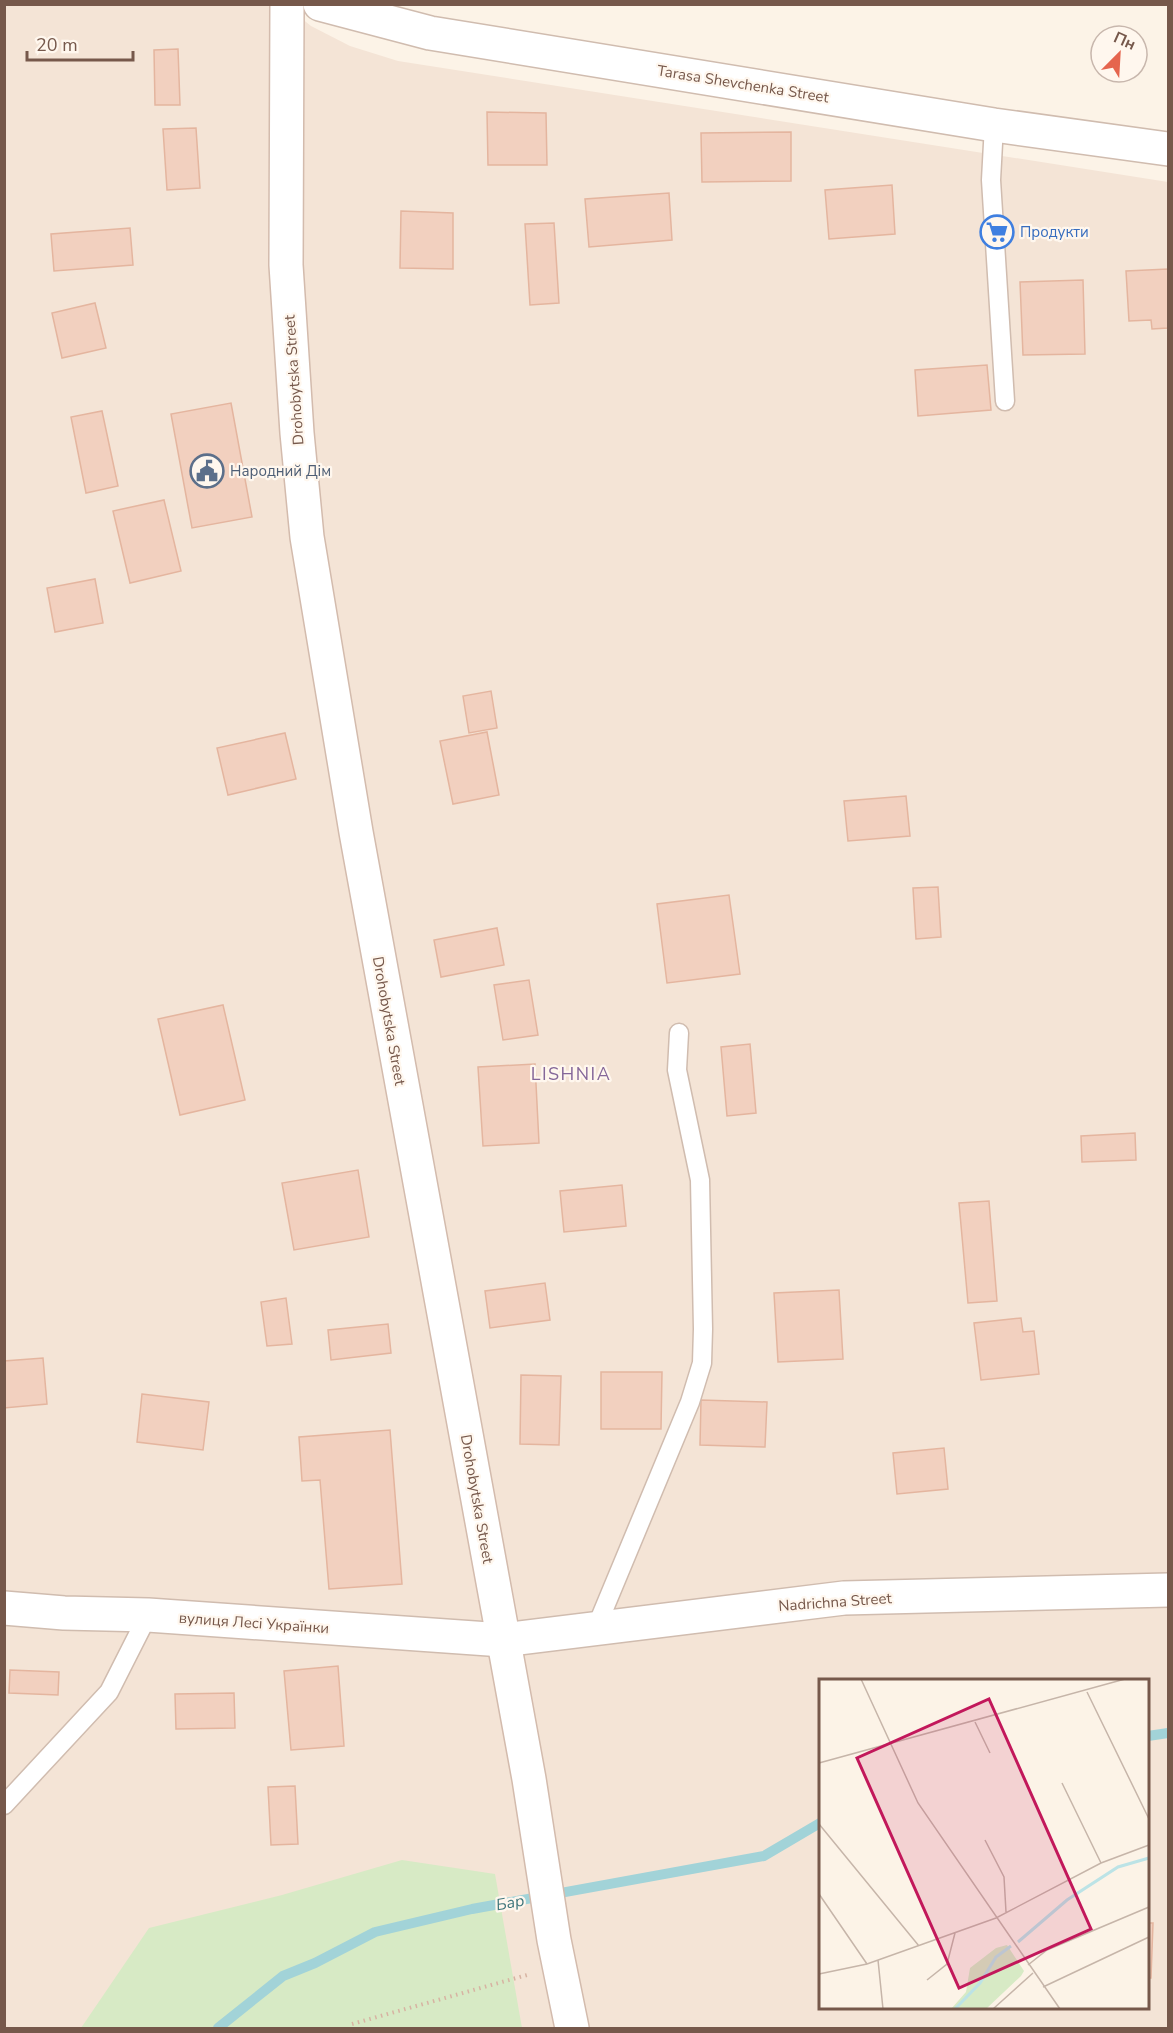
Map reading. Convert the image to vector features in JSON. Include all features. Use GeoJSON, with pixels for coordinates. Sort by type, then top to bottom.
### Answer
{"type":"FeatureCollection","features":[{"type":"Feature","properties":{"kind":"street","name":"Drohobytska Street"},"geometry":{"type":"LineString","coordinates":[[287,4],[286,265],[297,433],[307,537],[358,844],[529,1779],[556,1953],[572,2028]]}},
{"type":"Feature","properties":{"kind":"street","name":"Tarasa Shevchenka Street"},"geometry":{"type":"LineString","coordinates":[[320,4],[430,33],[994,126],[1168,150]]}},
{"type":"Feature","properties":{"kind":"street","name":"Nadrichna Street"},"geometry":{"type":"LineString","coordinates":[[503,1640],[844,1598],[1168,1590]]}},
{"type":"Feature","properties":{"kind":"street","name":"вулиця Лесі Українки"},"geometry":{"type":"LineString","coordinates":[[4,1608],[64,1613],[148,1615],[503,1640]]}},
{"type":"Feature","properties":{"kind":"lane"},"geometry":{"type":"LineString","coordinates":[[994,126],[991,180],[1005,401]]}},
{"type":"Feature","properties":{"kind":"lane"},"geometry":{"type":"LineString","coordinates":[[596,1628],[690,1402],[702,1363],[700,1180],[677,1070],[679,1033]]}},
{"type":"Feature","properties":{"kind":"lane"},"geometry":{"type":"LineString","coordinates":[[4,1805],[109,1692],[148,1615]]}},
{"type":"Feature","properties":{"kind":"path"},"geometry":{"type":"LineString","coordinates":[[352,2024],[556,1953]]}},
{"type":"Feature","properties":{"kind":"shaded area"},"geometry":{"type":"Polygon","coordinates":[[[5,5],[285,5],[311,26],[350,46],[398,61],[1168,182],[1168,2028],[5,2028],[5,5]]]}},
{"type":"Feature","properties":{"kind":"green space"},"geometry":{"type":"Polygon","coordinates":[[[402,1860],[495,1874],[522,2028],[81,2028],[149,1928],[282,1895],[402,1860]]]}},
{"type":"Feature","properties":{"kind":"building"},"geometry":{"type":"Polygon","coordinates":[[[178,49],[180,105],[155,105],[154,50],[178,49]]]}},
{"type":"Feature","properties":{"kind":"building"},"geometry":{"type":"Polygon","coordinates":[[[487,112],[546,113],[547,165],[488,165],[487,112]]]}},
{"type":"Feature","properties":{"kind":"building"},"geometry":{"type":"Polygon","coordinates":[[[196,128],[200,188],[167,190],[163,129],[196,128]]]}},
{"type":"Feature","properties":{"kind":"building"},"geometry":{"type":"Polygon","coordinates":[[[791,132],[791,181],[702,182],[701,133],[791,132]]]}},
{"type":"Feature","properties":{"kind":"building"},"geometry":{"type":"Polygon","coordinates":[[[892,185],[895,234],[829,239],[825,190],[892,185]]]}},
{"type":"Feature","properties":{"kind":"building"},"geometry":{"type":"Polygon","coordinates":[[[669,193],[672,240],[589,247],[585,199],[669,193]]]}},
{"type":"Feature","properties":{"kind":"building"},"geometry":{"type":"Polygon","coordinates":[[[401,211],[453,213],[453,269],[400,268],[401,211]]]}},
{"type":"Feature","properties":{"kind":"building"},"geometry":{"type":"Polygon","coordinates":[[[554,223],[559,303],[530,305],[525,224],[554,223]]]}},
{"type":"Feature","properties":{"kind":"building"},"geometry":{"type":"Polygon","coordinates":[[[130,228],[133,265],[54,271],[51,234],[130,228]]]}},
{"type":"Feature","properties":{"kind":"building"},"geometry":{"type":"Polygon","coordinates":[[[1168,269],[1168,328],[1152,329],[1151,320],[1129,321],[1126,271],[1168,269]]]}},
{"type":"Feature","properties":{"kind":"building"},"geometry":{"type":"Polygon","coordinates":[[[1083,280],[1085,354],[1023,355],[1020,282],[1083,280]]]}},
{"type":"Feature","properties":{"kind":"building"},"geometry":{"type":"Polygon","coordinates":[[[95,303],[106,348],[62,358],[52,313],[95,303]]]}},
{"type":"Feature","properties":{"kind":"building"},"geometry":{"type":"Polygon","coordinates":[[[987,365],[991,410],[918,416],[915,370],[987,365]]]}},
{"type":"Feature","properties":{"kind":"building"},"geometry":{"type":"Polygon","coordinates":[[[231,403],[252,517],[192,528],[171,414],[231,403]]]}},
{"type":"Feature","properties":{"kind":"building"},"geometry":{"type":"Polygon","coordinates":[[[102,411],[118,486],[86,493],[71,417],[102,411]]]}},
{"type":"Feature","properties":{"kind":"building"},"geometry":{"type":"Polygon","coordinates":[[[164,500],[181,571],[130,583],[113,511],[164,500]]]}},
{"type":"Feature","properties":{"kind":"building"},"geometry":{"type":"Polygon","coordinates":[[[95,579],[103,623],[55,632],[47,588],[95,579]]]}},
{"type":"Feature","properties":{"kind":"building"},"geometry":{"type":"Polygon","coordinates":[[[491,691],[497,728],[469,733],[463,696],[491,691]]]}},
{"type":"Feature","properties":{"kind":"building"},"geometry":{"type":"Polygon","coordinates":[[[487,732],[499,795],[453,804],[440,741],[487,732]]]}},
{"type":"Feature","properties":{"kind":"building"},"geometry":{"type":"Polygon","coordinates":[[[285,733],[296,779],[228,795],[217,748],[285,733]]]}},
{"type":"Feature","properties":{"kind":"building"},"geometry":{"type":"Polygon","coordinates":[[[906,796],[910,836],[848,841],[844,801],[906,796]]]}},
{"type":"Feature","properties":{"kind":"building"},"geometry":{"type":"Polygon","coordinates":[[[938,887],[941,937],[916,939],[913,888],[938,887]]]}},
{"type":"Feature","properties":{"kind":"building"},"geometry":{"type":"Polygon","coordinates":[[[729,895],[740,974],[667,983],[657,904],[729,895]]]}},
{"type":"Feature","properties":{"kind":"building"},"geometry":{"type":"Polygon","coordinates":[[[497,928],[504,965],[441,977],[434,940],[497,928]]]}},
{"type":"Feature","properties":{"kind":"building"},"geometry":{"type":"Polygon","coordinates":[[[529,980],[538,1035],[503,1040],[494,985],[529,980]]]}},
{"type":"Feature","properties":{"kind":"building"},"geometry":{"type":"Polygon","coordinates":[[[223,1005],[245,1100],[180,1115],[158,1019],[223,1005]]]}},
{"type":"Feature","properties":{"kind":"building"},"geometry":{"type":"Polygon","coordinates":[[[750,1044],[756,1113],[727,1116],[721,1047],[750,1044]]]}},
{"type":"Feature","properties":{"kind":"building"},"geometry":{"type":"Polygon","coordinates":[[[535,1064],[539,1143],[483,1146],[478,1067],[535,1064]]]}},
{"type":"Feature","properties":{"kind":"building"},"geometry":{"type":"Polygon","coordinates":[[[1135,1133],[1136,1160],[1082,1162],[1081,1136],[1135,1133]]]}},
{"type":"Feature","properties":{"kind":"building"},"geometry":{"type":"Polygon","coordinates":[[[358,1170],[369,1237],[294,1250],[282,1183],[358,1170]]]}},
{"type":"Feature","properties":{"kind":"building"},"geometry":{"type":"Polygon","coordinates":[[[622,1185],[626,1226],[564,1232],[560,1191],[622,1185]]]}},
{"type":"Feature","properties":{"kind":"building"},"geometry":{"type":"Polygon","coordinates":[[[989,1201],[997,1301],[968,1303],[959,1203],[989,1201]]]}},
{"type":"Feature","properties":{"kind":"building"},"geometry":{"type":"Polygon","coordinates":[[[545,1283],[550,1320],[490,1328],[485,1291],[545,1283]]]}},
{"type":"Feature","properties":{"kind":"building"},"geometry":{"type":"Polygon","coordinates":[[[839,1290],[843,1359],[778,1362],[774,1293],[839,1290]]]}},
{"type":"Feature","properties":{"kind":"building"},"geometry":{"type":"Polygon","coordinates":[[[286,1298],[292,1344],[267,1346],[261,1302],[286,1298]]]}},
{"type":"Feature","properties":{"kind":"building"},"geometry":{"type":"Polygon","coordinates":[[[1021,1318],[1023,1332],[1034,1331],[1039,1374],[981,1380],[974,1323],[1021,1318]]]}},
{"type":"Feature","properties":{"kind":"building"},"geometry":{"type":"Polygon","coordinates":[[[388,1324],[391,1353],[331,1360],[328,1330],[388,1324]]]}},
{"type":"Feature","properties":{"kind":"building"},"geometry":{"type":"Polygon","coordinates":[[[43,1358],[47,1404],[4,1408],[4,1361],[43,1358]]]}},
{"type":"Feature","properties":{"kind":"building"},"geometry":{"type":"Polygon","coordinates":[[[601,1372],[662,1372],[661,1429],[601,1429],[601,1372]]]}},
{"type":"Feature","properties":{"kind":"building"},"geometry":{"type":"Polygon","coordinates":[[[521,1375],[561,1376],[559,1445],[520,1444],[521,1375]]]}},
{"type":"Feature","properties":{"kind":"building"},"geometry":{"type":"Polygon","coordinates":[[[142,1394],[209,1402],[203,1450],[137,1442],[142,1394]]]}},
{"type":"Feature","properties":{"kind":"building"},"geometry":{"type":"Polygon","coordinates":[[[701,1400],[767,1402],[765,1447],[700,1445],[701,1400]]]}},
{"type":"Feature","properties":{"kind":"building"},"geometry":{"type":"Polygon","coordinates":[[[390,1430],[402,1584],[329,1589],[320,1480],[302,1481],[299,1437],[390,1430]]]}},
{"type":"Feature","properties":{"kind":"building"},"geometry":{"type":"Polygon","coordinates":[[[944,1448],[948,1489],[897,1494],[893,1453],[944,1448]]]}},
{"type":"Feature","properties":{"kind":"building"},"geometry":{"type":"Polygon","coordinates":[[[338,1666],[344,1746],[291,1750],[284,1671],[338,1666]]]}},
{"type":"Feature","properties":{"kind":"building"},"geometry":{"type":"Polygon","coordinates":[[[10,1670],[59,1672],[58,1695],[9,1693],[10,1670]]]}},
{"type":"Feature","properties":{"kind":"building"},"geometry":{"type":"Polygon","coordinates":[[[234,1693],[235,1728],[176,1729],[175,1694],[234,1693]]]}},
{"type":"Feature","properties":{"kind":"building"},"geometry":{"type":"Polygon","coordinates":[[[295,1786],[298,1844],[271,1845],[268,1787],[295,1786]]]}},
{"type":"Feature","properties":{"kind":"building"},"geometry":{"type":"Polygon","coordinates":[[[1149,1923],[1153,1923],[1151,1978],[1149,1978],[1149,1923]]]}},
{"type":"Feature","properties":{"kind":"waterway","name":"Бар"},"geometry":{"type":"LineString","coordinates":[[1149,1736],[1168,1733]]}},
{"type":"Feature","properties":{"kind":"waterway","name":"Бар"},"geometry":{"type":"LineString","coordinates":[[218,2028],[283,1976],[315,1963],[375,1932],[472,1909],[764,1856],[819,1824]]}},
{"type":"Feature","properties":{"kind":"place","name":"Продукти"},"geometry":{"type":"Point","coordinates":[997,232]}},
{"type":"Feature","properties":{"kind":"place","name":"Народний Дім"},"geometry":{"type":"Point","coordinates":[207,471]}},
{"type":"Feature","properties":{"kind":"district","name":"LISHNIA"},"geometry":{"type":"Point","coordinates":[571,1074]}}]}
